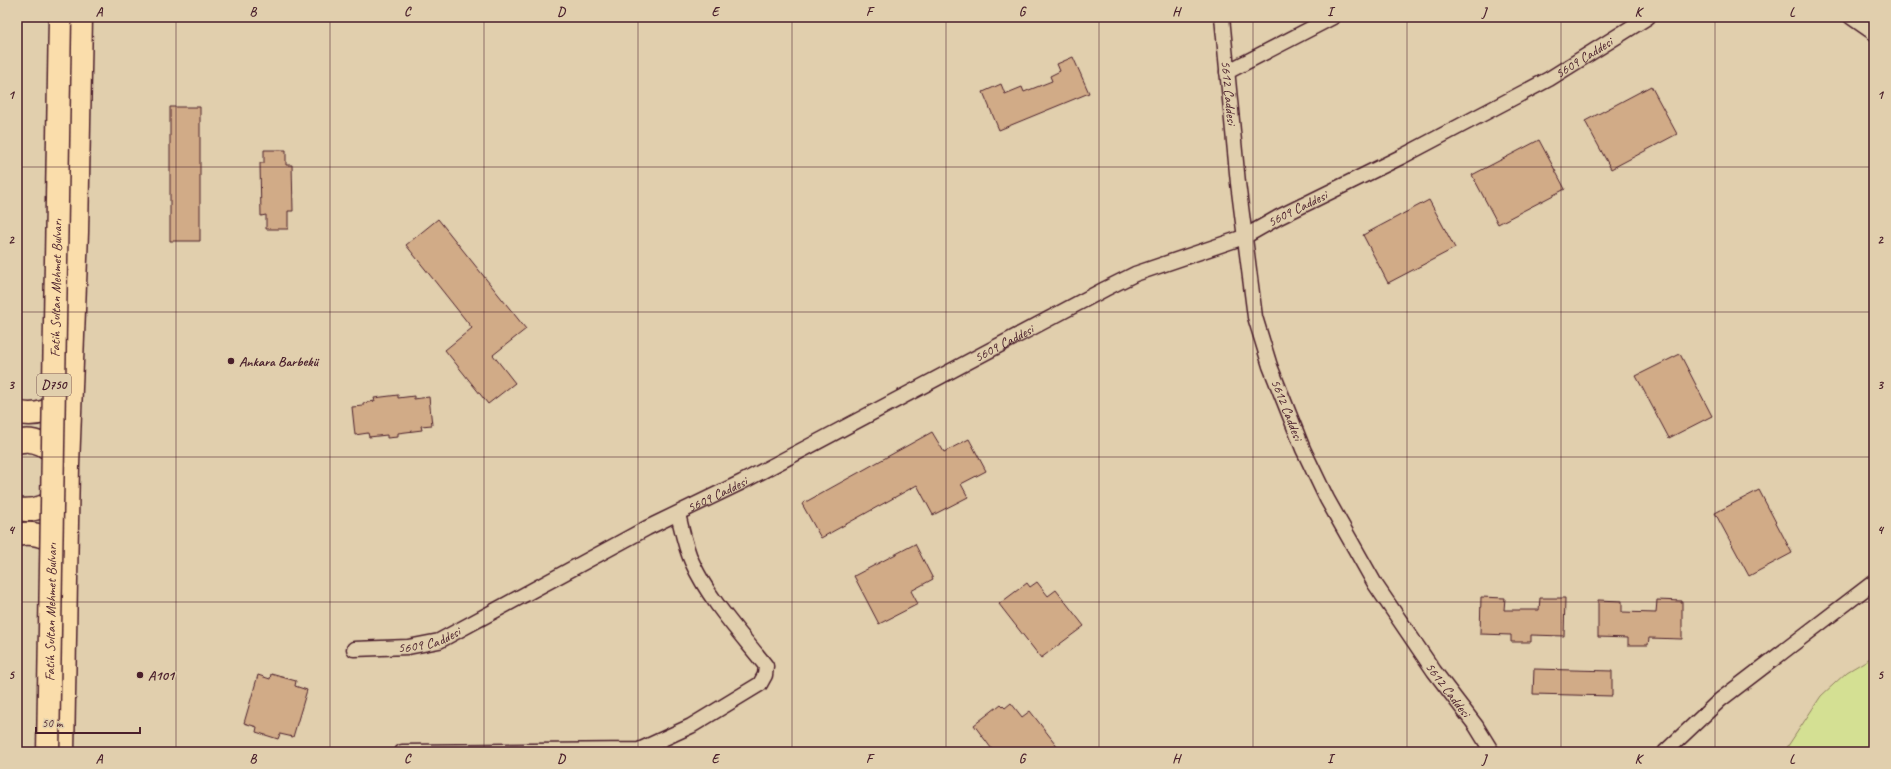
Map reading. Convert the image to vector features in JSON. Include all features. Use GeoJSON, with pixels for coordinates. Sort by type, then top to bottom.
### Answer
{"type":"FeatureCollection","features":[{"type":"Feature","properties":{"kind":"highway","name":"Fatih Sultan Mehmet Bulvarı"},"geometry":{"type":"LineString","coordinates":[[48,752],[60,17]]}},
{"type":"Feature","properties":{"kind":"highway"},"geometry":{"type":"LineString","coordinates":[[63,752],[68,465],[77,232],[81,17]]}},
{"type":"Feature","properties":{"kind":"highway"},"geometry":{"type":"LineString","coordinates":[[17,412],[36,413],[52,408],[64,400],[71,390]]}},
{"type":"Feature","properties":{"kind":"highway"},"geometry":{"type":"LineString","coordinates":[[17,442],[23,440],[34,441],[45,445],[68,465]]}},
{"type":"Feature","properties":{"kind":"highway"},"geometry":{"type":"LineString","coordinates":[[17,509],[26,511],[38,509],[68,492]]}},
{"type":"Feature","properties":{"kind":"highway"},"geometry":{"type":"LineString","coordinates":[[17,535],[30,533],[45,537],[56,546],[66,561]]}},
{"type":"Feature","properties":{"kind":"street","name":"5612 Caddesi"},"geometry":{"type":"LineString","coordinates":[[1222,17],[1244,237],[1255,317],[1270,366],[1303,449],[1327,499],[1375,584],[1434,672],[1476,726],[1492,752]]}},
{"type":"Feature","properties":{"kind":"street"},"geometry":{"type":"LineString","coordinates":[[1227,72],[1333,17]]}},
{"type":"Feature","properties":{"kind":"street","name":"5609 Caddesi"},"geometry":{"type":"LineString","coordinates":[[354,649],[408,647],[439,641],[647,528],[678,514],[1129,277],[1244,237],[1279,217],[1403,156],[1548,79],[1648,17]]}},
{"type":"Feature","properties":{"kind":"street"},"geometry":{"type":"LineString","coordinates":[[1851,17],[1874,33]]}},
{"type":"Feature","properties":{"kind":"street"},"geometry":{"type":"LineString","coordinates":[[402,752],[639,751],[691,726],[760,684],[765,675],[766,666],[710,594],[699,577],[691,559],[678,514]]}},
{"type":"Feature","properties":{"kind":"street"},"geometry":{"type":"LineString","coordinates":[[1665,752],[1720,700],[1874,582]]}},
{"type":"Feature","properties":{"kind":"green space"},"geometry":{"type":"Polygon","coordinates":[[[1874,656],[1874,752],[1784,752],[1821,696],[1847,672],[1874,656]]]}},
{"type":"Feature","properties":{"kind":"building"},"geometry":{"type":"Polygon","coordinates":[[[1073,57],[1089,93],[999,130],[983,92],[1001,84],[1005,94],[1022,87],[1024,92],[1052,81],[1050,76],[1060,71],[1057,64],[1073,57]]]}},
{"type":"Feature","properties":{"kind":"building"},"geometry":{"type":"Polygon","coordinates":[[[1651,86],[1677,134],[1611,169],[1585,121],[1651,86]]]}},
{"type":"Feature","properties":{"kind":"building"},"geometry":{"type":"Polygon","coordinates":[[[170,107],[200,107],[200,241],[170,241],[170,107]]]}},
{"type":"Feature","properties":{"kind":"building"},"geometry":{"type":"Polygon","coordinates":[[[1539,140],[1565,189],[1498,224],[1472,175],[1539,140]]]}},
{"type":"Feature","properties":{"kind":"building"},"geometry":{"type":"Polygon","coordinates":[[[264,150],[286,150],[286,165],[292,165],[293,211],[288,211],[288,229],[266,229],[266,215],[261,216],[260,163],[264,163],[264,150]]]}},
{"type":"Feature","properties":{"kind":"building"},"geometry":{"type":"Polygon","coordinates":[[[1429,200],[1455,248],[1388,283],[1363,235],[1429,200]]]}},
{"type":"Feature","properties":{"kind":"building"},"geometry":{"type":"Polygon","coordinates":[[[438,219],[526,329],[493,355],[515,383],[488,404],[445,350],[472,328],[406,245],[438,219]]]}},
{"type":"Feature","properties":{"kind":"building"},"geometry":{"type":"Polygon","coordinates":[[[1680,354],[1712,416],[1669,438],[1636,376],[1680,354]]]}},
{"type":"Feature","properties":{"kind":"building"},"geometry":{"type":"Polygon","coordinates":[[[398,395],[398,398],[414,396],[414,399],[429,397],[432,425],[421,426],[422,430],[398,433],[398,437],[387,438],[387,435],[369,437],[368,433],[355,435],[352,407],[363,406],[363,403],[375,401],[374,398],[398,395]]]}},
{"type":"Feature","properties":{"kind":"building"},"geometry":{"type":"Polygon","coordinates":[[[932,432],[944,452],[969,439],[986,471],[961,484],[968,497],[933,515],[917,485],[821,538],[802,504],[932,432]]]}},
{"type":"Feature","properties":{"kind":"building"},"geometry":{"type":"Polygon","coordinates":[[[1759,490],[1792,553],[1749,576],[1715,513],[1759,490]]]}},
{"type":"Feature","properties":{"kind":"building"},"geometry":{"type":"Polygon","coordinates":[[[915,544],[933,579],[911,591],[918,604],[879,624],[854,576],[915,544]]]}},
{"type":"Feature","properties":{"kind":"building"},"geometry":{"type":"Polygon","coordinates":[[[1037,582],[1048,596],[1056,590],[1084,626],[1041,658],[999,604],[1027,583],[1030,587],[1037,582]]]}},
{"type":"Feature","properties":{"kind":"building"},"geometry":{"type":"Polygon","coordinates":[[[1481,597],[1505,598],[1504,610],[1539,610],[1540,598],[1565,598],[1564,636],[1531,635],[1531,642],[1511,642],[1511,635],[1480,634],[1481,597]]]}},
{"type":"Feature","properties":{"kind":"building"},"geometry":{"type":"Polygon","coordinates":[[[1598,600],[1622,601],[1622,612],[1656,613],[1657,600],[1682,601],[1682,639],[1649,638],[1648,645],[1628,645],[1628,638],[1598,637],[1598,600]]]}},
{"type":"Feature","properties":{"kind":"building"},"geometry":{"type":"Polygon","coordinates":[[[1534,669],[1612,671],[1612,696],[1533,694],[1534,669]]]}},
{"type":"Feature","properties":{"kind":"building"},"geometry":{"type":"Polygon","coordinates":[[[271,674],[296,681],[295,686],[307,690],[293,737],[280,734],[278,739],[256,732],[257,727],[244,723],[258,675],[270,679],[271,674]]]}},
{"type":"Feature","properties":{"kind":"building"},"geometry":{"type":"Polygon","coordinates":[[[1011,703],[1022,717],[1030,711],[1058,747],[1051,752],[994,752],[974,725],[1001,704],[1005,708],[1011,703]]]}},
{"type":"Feature","properties":{"kind":"place","name":"Ankara Barbekü"},"geometry":{"type":"Point","coordinates":[231,361]}},
{"type":"Feature","properties":{"kind":"place","name":"A101"},"geometry":{"type":"Point","coordinates":[140,675]}}]}
